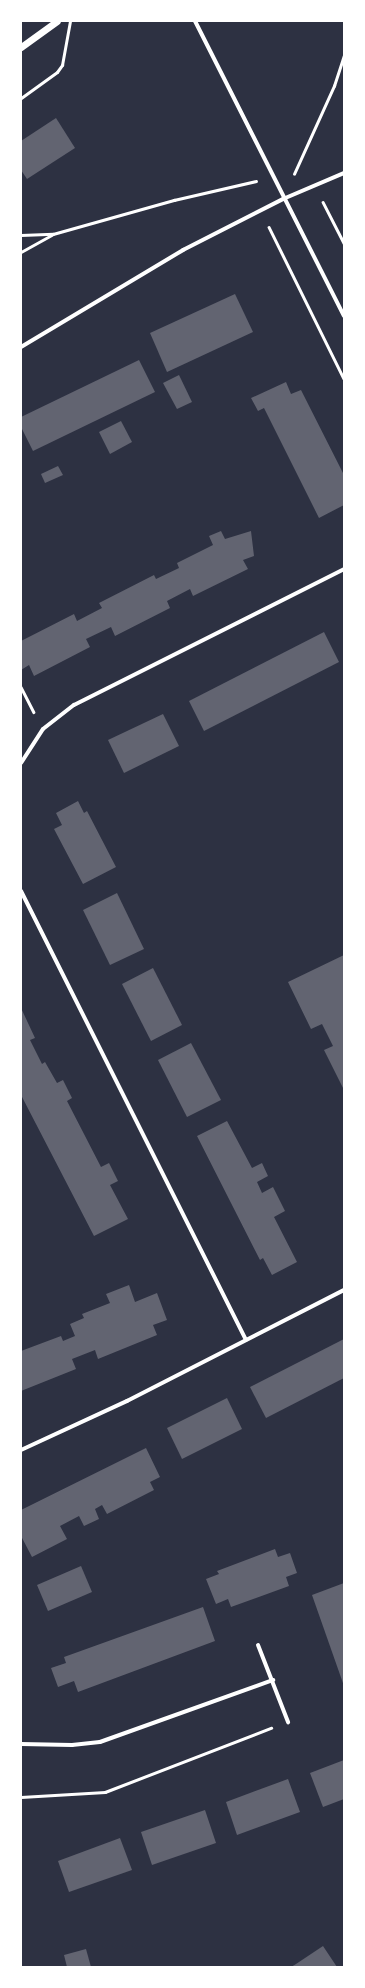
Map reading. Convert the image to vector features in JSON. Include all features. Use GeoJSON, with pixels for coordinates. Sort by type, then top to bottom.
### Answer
{"type":"FeatureCollection","features":[{"type":"Feature","properties":{"kind":"street"},"geometry":{"type":"LineString","coordinates":[[21,47],[57,21]]}},
{"type":"Feature","properties":{"kind":"street"},"geometry":{"type":"LineString","coordinates":[[195,21],[272,178],[344,316]]}},
{"type":"Feature","properties":{"kind":"street"},"geometry":{"type":"LineString","coordinates":[[21,347],[183,250],[283,199],[344,173]]}},
{"type":"Feature","properties":{"kind":"street"},"geometry":{"type":"LineString","coordinates":[[21,763],[43,729],[74,705],[344,569]]}},
{"type":"Feature","properties":{"kind":"street"},"geometry":{"type":"LineString","coordinates":[[21,891],[246,1340]]}},
{"type":"Feature","properties":{"kind":"street"},"geometry":{"type":"LineString","coordinates":[[21,1450],[127,1401],[344,1290]]}},
{"type":"Feature","properties":{"kind":"street"},"geometry":{"type":"LineString","coordinates":[[258,1644],[288,1722]]}},
{"type":"Feature","properties":{"kind":"street"},"geometry":{"type":"LineString","coordinates":[[21,1744],[72,1745],[100,1742],[272,1680]]}},
{"type":"Feature","properties":{"kind":"lane"},"geometry":{"type":"LineString","coordinates":[[21,98],[57,72],[62,65],[70,21]]}},
{"type":"Feature","properties":{"kind":"path"},"geometry":{"type":"LineString","coordinates":[[283,199],[343,67],[344,55]]}},
{"type":"Feature","properties":{"kind":"path"},"geometry":{"type":"LineString","coordinates":[[21,252],[53,234],[174,200],[272,178]]}},
{"type":"Feature","properties":{"kind":"path"},"geometry":{"type":"LineString","coordinates":[[315,186],[344,243]]}},
{"type":"Feature","properties":{"kind":"path"},"geometry":{"type":"LineString","coordinates":[[260,210],[344,379]]}},
{"type":"Feature","properties":{"kind":"path"},"geometry":{"type":"LineString","coordinates":[[21,235],[53,234]]}},
{"type":"Feature","properties":{"kind":"path"},"geometry":{"type":"LineString","coordinates":[[21,687],[43,729]]}},
{"type":"Feature","properties":{"kind":"path"},"geometry":{"type":"LineString","coordinates":[[21,1797],[105,1792],[288,1722]]}},
{"type":"Feature","properties":{"kind":"building"},"geometry":{"type":"Polygon","coordinates":[[[56,118],[75,148],[27,179],[21,170],[21,141],[56,118]]]}},
{"type":"Feature","properties":{"kind":"building"},"geometry":{"type":"Polygon","coordinates":[[[235,294],[253,332],[167,372],[150,333],[235,294]]]}},
{"type":"Feature","properties":{"kind":"building"},"geometry":{"type":"Polygon","coordinates":[[[139,360],[155,392],[33,451],[21,427],[21,417],[139,360]]]}},
{"type":"Feature","properties":{"kind":"building"},"geometry":{"type":"Polygon","coordinates":[[[179,375],[192,402],[177,409],[163,383],[179,375]]]}},
{"type":"Feature","properties":{"kind":"building"},"geometry":{"type":"Polygon","coordinates":[[[286,382],[291,394],[301,390],[344,475],[344,505],[319,518],[264,408],[258,411],[251,398],[286,382]]]}},
{"type":"Feature","properties":{"kind":"building"},"geometry":{"type":"Polygon","coordinates":[[[121,421],[132,442],[110,454],[99,432],[121,421]]]}},
{"type":"Feature","properties":{"kind":"building"},"geometry":{"type":"Polygon","coordinates":[[[58,466],[63,475],[45,483],[41,474],[58,466]]]}},
{"type":"Feature","properties":{"kind":"building"},"geometry":{"type":"Polygon","coordinates":[[[221,531],[225,539],[251,531],[254,556],[243,560],[248,569],[193,596],[190,589],[167,601],[170,608],[115,636],[111,627],[86,639],[90,647],[34,676],[29,665],[21,670],[21,641],[74,614],[77,621],[102,608],[99,603],[154,575],[156,579],[179,568],[177,563],[213,545],[209,536],[221,531]]]}},
{"type":"Feature","properties":{"kind":"building"},"geometry":{"type":"Polygon","coordinates":[[[324,632],[339,662],[204,731],[189,701],[324,632]]]}},
{"type":"Feature","properties":{"kind":"building"},"geometry":{"type":"Polygon","coordinates":[[[163,714],[179,746],[124,773],[108,740],[163,714]]]}},
{"type":"Feature","properties":{"kind":"building"},"geometry":{"type":"Polygon","coordinates":[[[78,801],[84,813],[87,811],[116,867],[83,884],[54,829],[62,825],[56,813],[78,801]]]}},
{"type":"Feature","properties":{"kind":"building"},"geometry":{"type":"Polygon","coordinates":[[[117,893],[144,949],[110,965],[83,910],[117,893]]]}},
{"type":"Feature","properties":{"kind":"building"},"geometry":{"type":"Polygon","coordinates":[[[344,955],[344,1090],[324,1050],[333,1046],[322,1024],[311,1029],[288,982],[344,955]]]}},
{"type":"Feature","properties":{"kind":"building"},"geometry":{"type":"Polygon","coordinates":[[[153,968],[182,1025],[151,1041],[122,984],[153,968]]]}},
{"type":"Feature","properties":{"kind":"building"},"geometry":{"type":"Polygon","coordinates":[[[21,1008],[35,1038],[30,1040],[42,1064],[45,1062],[57,1083],[63,1080],[72,1098],[67,1101],[101,1167],[109,1163],[118,1181],[110,1185],[128,1219],[94,1236],[21,1095],[21,1008]]]}},
{"type":"Feature","properties":{"kind":"building"},"geometry":{"type":"Polygon","coordinates":[[[191,1043],[221,1100],[187,1117],[158,1060],[191,1043]]]}},
{"type":"Feature","properties":{"kind":"building"},"geometry":{"type":"Polygon","coordinates":[[[227,1121],[252,1168],[262,1163],[268,1176],[257,1182],[262,1193],[273,1187],[285,1211],[274,1217],[297,1262],[272,1275],[263,1258],[260,1260],[197,1136],[227,1121]]]}},
{"type":"Feature","properties":{"kind":"building"},"geometry":{"type":"Polygon","coordinates":[[[129,1285],[135,1302],[157,1293],[167,1320],[153,1325],[157,1335],[98,1359],[95,1350],[72,1359],[76,1369],[21,1391],[21,1351],[61,1336],[63,1341],[75,1336],[70,1324],[84,1318],[82,1314],[110,1303],[106,1294],[129,1285]]]}},
{"type":"Feature","properties":{"kind":"building"},"geometry":{"type":"Polygon","coordinates":[[[344,1339],[344,1378],[266,1418],[250,1387],[344,1339]]]}},
{"type":"Feature","properties":{"kind":"building"},"geometry":{"type":"Polygon","coordinates":[[[227,1398],[242,1429],[182,1459],[167,1428],[227,1398]]]}},
{"type":"Feature","properties":{"kind":"building"},"geometry":{"type":"Polygon","coordinates":[[[146,1448],[160,1477],[150,1482],[154,1490],[107,1514],[102,1505],[95,1509],[99,1519],[84,1526],[79,1516],[60,1526],[67,1539],[32,1557],[21,1536],[21,1510],[146,1448]]]}},
{"type":"Feature","properties":{"kind":"building"},"geometry":{"type":"Polygon","coordinates":[[[275,1549],[278,1557],[290,1553],[297,1573],[286,1577],[289,1586],[231,1607],[228,1599],[216,1604],[206,1579],[219,1574],[217,1571],[275,1549]]]}},
{"type":"Feature","properties":{"kind":"building"},"geometry":{"type":"Polygon","coordinates":[[[81,1566],[92,1592],[48,1611],[37,1585],[81,1566]]]}},
{"type":"Feature","properties":{"kind":"building"},"geometry":{"type":"Polygon","coordinates":[[[344,1583],[344,1686],[312,1595],[344,1583]]]}},
{"type":"Feature","properties":{"kind":"building"},"geometry":{"type":"Polygon","coordinates":[[[203,1607],[215,1641],[78,1692],[74,1681],[58,1687],[51,1668],[66,1663],[64,1657],[203,1607]]]}},
{"type":"Feature","properties":{"kind":"building"},"geometry":{"type":"Polygon","coordinates":[[[344,1760],[344,1799],[323,1807],[310,1773],[344,1760]]]}},
{"type":"Feature","properties":{"kind":"building"},"geometry":{"type":"Polygon","coordinates":[[[288,1779],[300,1812],[237,1835],[226,1802],[288,1779]]]}},
{"type":"Feature","properties":{"kind":"building"},"geometry":{"type":"Polygon","coordinates":[[[205,1810],[216,1843],[152,1865],[141,1832],[205,1810]]]}},
{"type":"Feature","properties":{"kind":"building"},"geometry":{"type":"Polygon","coordinates":[[[120,1838],[132,1870],[69,1892],[58,1861],[120,1838]]]}},
{"type":"Feature","properties":{"kind":"building"},"geometry":{"type":"Polygon","coordinates":[[[323,1946],[337,1967],[291,1967],[296,1964],[323,1946]]]}},
{"type":"Feature","properties":{"kind":"building"},"geometry":{"type":"Polygon","coordinates":[[[86,1949],[91,1967],[67,1967],[64,1955],[86,1949]]]}}]}
